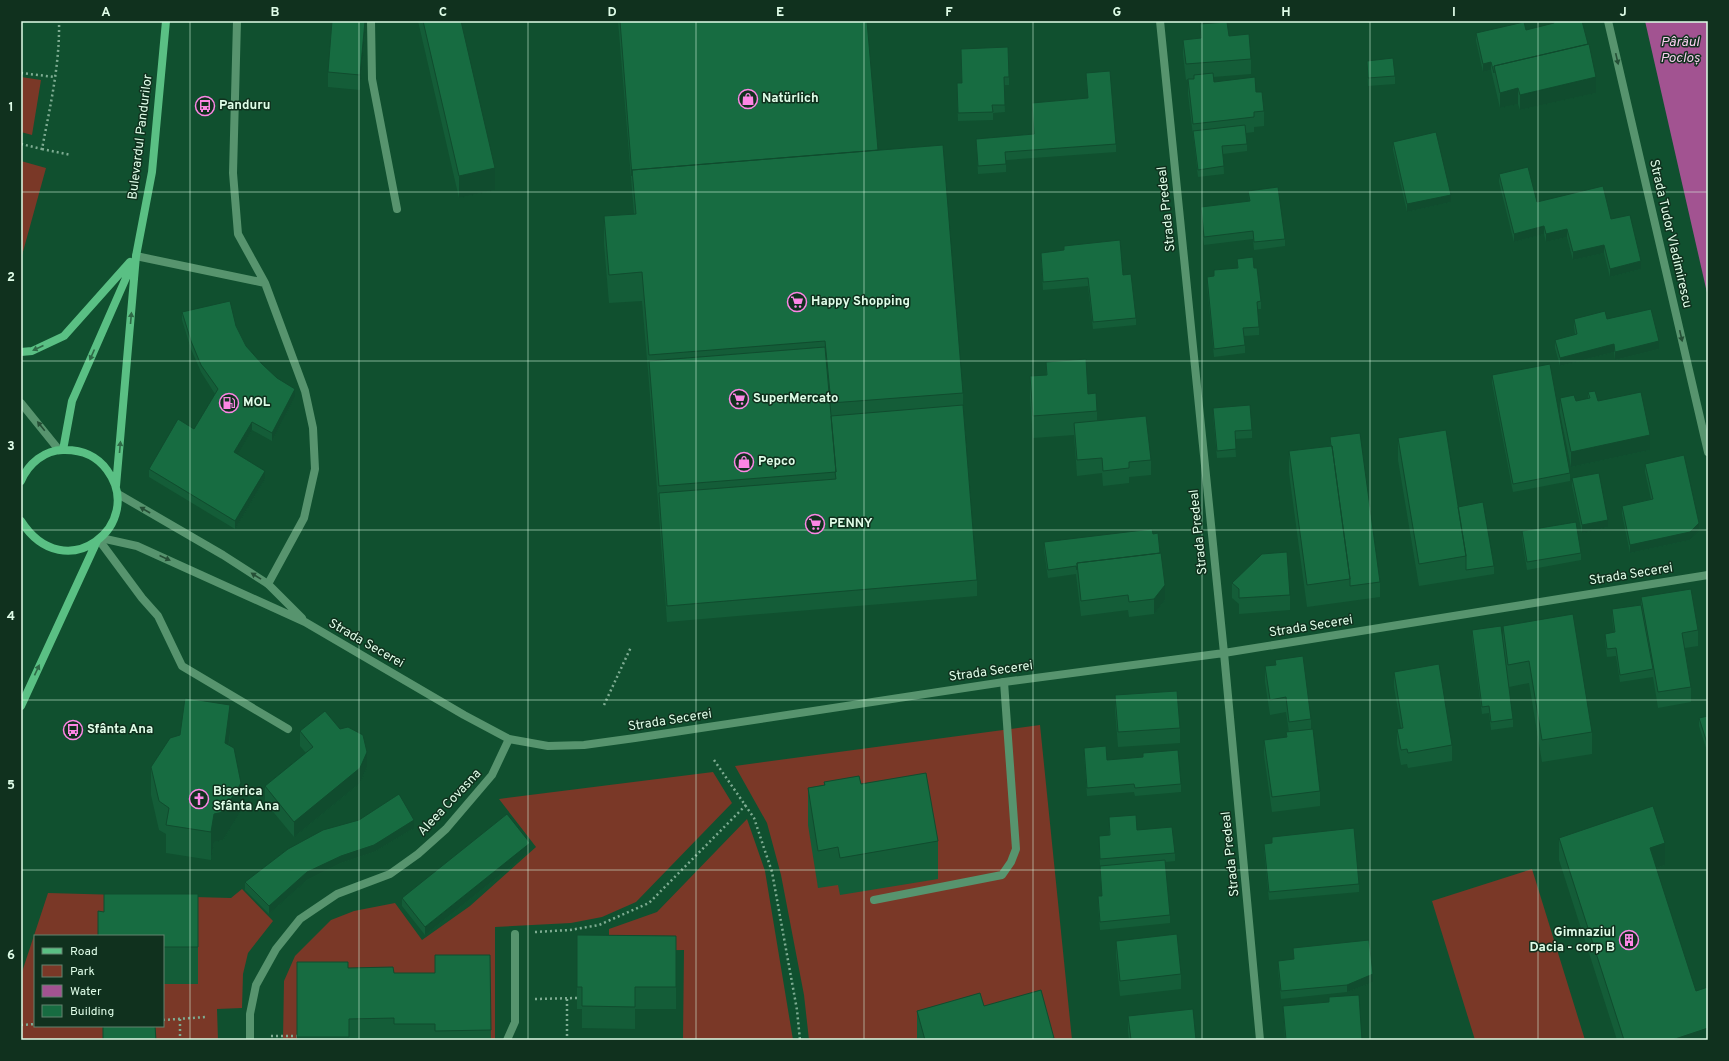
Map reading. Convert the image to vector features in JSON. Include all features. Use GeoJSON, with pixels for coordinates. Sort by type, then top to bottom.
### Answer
{"type":"FeatureCollection","features":[{"type":"Feature","properties":{"kind":"main road","name":"Bulevardul Pandurilor"},"geometry":{"type":"LineString","coordinates":[[99,540],[112,525],[117,510],[117,490],[136,256],[152,172],[166,21]]}},
{"type":"Feature","properties":{"kind":"main road","name":"Bulevardul Pandurilor"},"geometry":{"type":"LineString","coordinates":[[61,450],[72,401],[136,256]]}},
{"type":"Feature","properties":{"kind":"main road"},"geometry":{"type":"LineString","coordinates":[[21,352],[32,351],[64,336],[136,256]]}},
{"type":"Feature","properties":{"kind":"main road"},"geometry":{"type":"LineString","coordinates":[[21,481],[25,473],[34,462],[46,454],[61,450],[75,450],[96,458],[108,471],[117,490]]}},
{"type":"Feature","properties":{"kind":"main road"},"geometry":{"type":"LineString","coordinates":[[21,521],[29,533],[40,543],[54,549],[68,551],[84,548],[99,540]]}},
{"type":"Feature","properties":{"kind":"main road"},"geometry":{"type":"LineString","coordinates":[[21,706],[99,540]]}},
{"type":"Feature","properties":{"kind":"street"},"geometry":{"type":"LineString","coordinates":[[237,21],[233,173],[238,234],[265,283],[305,391],[313,428],[315,469],[304,518],[268,584]]}},
{"type":"Feature","properties":{"kind":"street"},"geometry":{"type":"LineString","coordinates":[[372,21],[372,79],[397,209]]}},
{"type":"Feature","properties":{"kind":"street","name":"Strada Predeal"},"geometry":{"type":"LineString","coordinates":[[1160,21],[1224,653],[1260,1040]]}},
{"type":"Feature","properties":{"kind":"street","name":"Strada Tudor Vladimirescu"},"geometry":{"type":"LineString","coordinates":[[1608,21],[1708,452]]}},
{"type":"Feature","properties":{"kind":"street"},"geometry":{"type":"LineString","coordinates":[[136,256],[265,283]]}},
{"type":"Feature","properties":{"kind":"street"},"geometry":{"type":"LineString","coordinates":[[21,403],[61,450]]}},
{"type":"Feature","properties":{"kind":"street","name":"Strada Secerei"},"geometry":{"type":"LineString","coordinates":[[117,490],[268,584],[305,622]]}},
{"type":"Feature","properties":{"kind":"street"},"geometry":{"type":"LineString","coordinates":[[99,540],[142,598],[158,616],[182,666],[288,729]]}},
{"type":"Feature","properties":{"kind":"street","name":"Strada Secerei"},"geometry":{"type":"LineString","coordinates":[[99,540],[138,546],[305,622],[464,715],[509,738],[548,746],[584,745],[1004,682],[1224,653],[1708,575]]}},
{"type":"Feature","properties":{"kind":"street"},"geometry":{"type":"LineString","coordinates":[[874,900],[1002,875],[1011,862],[1016,849],[1004,682]]}},
{"type":"Feature","properties":{"kind":"street","name":"Aleea Covasna"},"geometry":{"type":"LineString","coordinates":[[250,1040],[250,1014],[256,985],[276,948],[300,919],[338,894],[390,874],[418,854],[446,829],[492,775],[509,738]]}},
{"type":"Feature","properties":{"kind":"street"},"geometry":{"type":"LineString","coordinates":[[507,1040],[515,1022],[515,934]]}},
{"type":"Feature","properties":{"kind":"path"},"geometry":{"type":"LineString","coordinates":[[42,149],[55,77],[60,37],[59,21]]}},
{"type":"Feature","properties":{"kind":"path"},"geometry":{"type":"LineString","coordinates":[[21,73],[55,77]]}},
{"type":"Feature","properties":{"kind":"path"},"geometry":{"type":"LineString","coordinates":[[21,144],[71,154]]}},
{"type":"Feature","properties":{"kind":"path"},"geometry":{"type":"LineString","coordinates":[[604,705],[631,648]]}},
{"type":"Feature","properties":{"kind":"path"},"geometry":{"type":"LineString","coordinates":[[714,760],[754,818],[772,872],[797,1010],[800,1040]]}},
{"type":"Feature","properties":{"kind":"path"},"geometry":{"type":"LineString","coordinates":[[515,934],[570,930],[599,925],[649,903],[746,805]]}},
{"type":"Feature","properties":{"kind":"path"},"geometry":{"type":"LineString","coordinates":[[567,998],[568,1040]]}},
{"type":"Feature","properties":{"kind":"path"},"geometry":{"type":"LineString","coordinates":[[515,1000],[577,998]]}},
{"type":"Feature","properties":{"kind":"path"},"geometry":{"type":"LineString","coordinates":[[164,1020],[206,1017]]}},
{"type":"Feature","properties":{"kind":"path"},"geometry":{"type":"LineString","coordinates":[[180,1019],[180,1040]]}},
{"type":"Feature","properties":{"kind":"path"},"geometry":{"type":"LineString","coordinates":[[21,1024],[34,1024]]}},
{"type":"Feature","properties":{"kind":"path"},"geometry":{"type":"LineString","coordinates":[[268,1036],[297,1036]]}},
{"type":"Feature","properties":{"kind":"green space"},"geometry":{"type":"Polygon","coordinates":[[[21,77],[41,80],[32,135],[21,132],[21,77]]]}},
{"type":"Feature","properties":{"kind":"green space"},"geometry":{"type":"Polygon","coordinates":[[[21,161],[46,168],[21,259],[21,161]]]}},
{"type":"Feature","properties":{"kind":"green space"},"geometry":{"type":"Polygon","coordinates":[[[1040,725],[1072,1040],[809,1040],[804,995],[781,875],[767,823],[735,766],[1040,725]]]}},
{"type":"Feature","properties":{"kind":"green space"},"geometry":{"type":"Polygon","coordinates":[[[713,772],[732,803],[636,902],[602,917],[571,923],[495,927],[495,1040],[283,1040],[284,981],[295,956],[331,920],[354,911],[395,903],[422,940],[470,906],[536,847],[499,799],[713,772]]]}},
{"type":"Feature","properties":{"kind":"green space"},"geometry":{"type":"Polygon","coordinates":[[[747,819],[765,871],[793,1040],[683,1040],[684,950],[609,951],[609,929],[657,912],[747,819]]]}},
{"type":"Feature","properties":{"kind":"green space"},"geometry":{"type":"Polygon","coordinates":[[[1532,869],[1585,1040],[1475,1040],[1432,901],[1532,869]]]}},
{"type":"Feature","properties":{"kind":"green space"},"geometry":{"type":"Polygon","coordinates":[[[242,889],[273,921],[248,953],[243,974],[242,1008],[217,1009],[218,1040],[21,1040],[21,975],[34,936],[34,1027],[164,1027],[164,935],[34,935],[48,893],[231,898],[242,889]]]}},
{"type":"Feature","properties":{"kind":"water","name":"Pârâul Pocloș"},"geometry":{"type":"Polygon","coordinates":[[[1645,21],[1708,21],[1708,297],[1645,21]]]}},
{"type":"Feature","properties":{"kind":"building"},"geometry":{"type":"Polygon","coordinates":[[[332,21],[365,21],[360,75],[328,72],[332,21]]]}},
{"type":"Feature","properties":{"kind":"building"},"geometry":{"type":"Polygon","coordinates":[[[423,21],[461,21],[495,168],[459,176],[423,21]]]}},
{"type":"Feature","properties":{"kind":"building","name":"Natürlich"},"geometry":{"type":"Polygon","coordinates":[[[620,21],[867,21],[878,150],[632,170],[632,176],[620,21]]]}},
{"type":"Feature","properties":{"kind":"building"},"geometry":{"type":"Polygon","coordinates":[[[1554,21],[1582,21],[1588,44],[1494,66],[1494,73],[1491,62],[1483,64],[1476,33],[1524,22],[1526,30],[1554,23],[1554,21]]]}},
{"type":"Feature","properties":{"kind":"building"},"geometry":{"type":"Polygon","coordinates":[[[1227,22],[1229,36],[1249,34],[1251,59],[1186,64],[1183,40],[1201,38],[1200,24],[1227,22]]]}},
{"type":"Feature","properties":{"kind":"building"},"geometry":{"type":"Polygon","coordinates":[[[1589,44],[1596,77],[1520,95],[1518,88],[1500,93],[1494,66],[1589,44]]]}},
{"type":"Feature","properties":{"kind":"building"},"geometry":{"type":"Polygon","coordinates":[[[1008,47],[1009,77],[1004,77],[1005,105],[992,105],[993,112],[958,113],[957,83],[962,83],[961,49],[1008,47]]]}},
{"type":"Feature","properties":{"kind":"building"},"geometry":{"type":"Polygon","coordinates":[[[1393,58],[1395,76],[1368,78],[1367,61],[1393,58]]]}},
{"type":"Feature","properties":{"kind":"building"},"geometry":{"type":"Polygon","coordinates":[[[1110,71],[1116,144],[1005,152],[1006,164],[978,166],[976,139],[1034,134],[1032,103],[1088,98],[1086,73],[1110,71]]]}},
{"type":"Feature","properties":{"kind":"building"},"geometry":{"type":"Polygon","coordinates":[[[1213,73],[1214,82],[1255,77],[1256,92],[1262,92],[1264,111],[1254,112],[1254,117],[1193,124],[1188,79],[1194,79],[1194,75],[1213,73]]]}},
{"type":"Feature","properties":{"kind":"building"},"geometry":{"type":"Polygon","coordinates":[[[1245,125],[1247,144],[1222,146],[1224,166],[1198,170],[1193,131],[1245,125]]]}},
{"type":"Feature","properties":{"kind":"building"},"geometry":{"type":"Polygon","coordinates":[[[1436,132],[1451,195],[1407,204],[1393,142],[1436,132]]]}},
{"type":"Feature","properties":{"kind":"building","name":"Happy Shopping"},"geometry":{"type":"Polygon","coordinates":[[[943,145],[963,393],[831,403],[825,341],[649,355],[642,272],[609,275],[604,216],[636,214],[632,170],[943,145]]]}},
{"type":"Feature","properties":{"kind":"building"},"geometry":{"type":"Polygon","coordinates":[[[1528,167],[1537,202],[1603,186],[1611,219],[1630,215],[1641,261],[1610,269],[1604,245],[1573,252],[1567,229],[1546,234],[1544,226],[1514,234],[1499,174],[1528,167]]]}},
{"type":"Feature","properties":{"kind":"building"},"geometry":{"type":"Polygon","coordinates":[[[1278,187],[1285,239],[1254,242],[1253,231],[1204,237],[1201,207],[1250,201],[1248,191],[1278,187]]]}},
{"type":"Feature","properties":{"kind":"building"},"geometry":{"type":"Polygon","coordinates":[[[1120,240],[1123,275],[1131,274],[1136,318],[1093,322],[1088,278],[1043,282],[1041,253],[1064,250],[1064,246],[1120,240]]]}},
{"type":"Feature","properties":{"kind":"building"},"geometry":{"type":"Polygon","coordinates":[[[1253,257],[1254,268],[1257,268],[1261,301],[1257,302],[1259,327],[1243,328],[1245,345],[1214,349],[1207,277],[1214,276],[1214,270],[1238,268],[1237,259],[1253,257]]]}},
{"type":"Feature","properties":{"kind":"building"},"geometry":{"type":"Polygon","coordinates":[[[230,301],[236,326],[246,346],[277,378],[295,389],[272,433],[252,422],[234,452],[265,471],[235,521],[149,469],[178,419],[194,429],[218,389],[201,365],[191,341],[182,312],[230,301]]]}},
{"type":"Feature","properties":{"kind":"building"},"geometry":{"type":"Polygon","coordinates":[[[1651,309],[1659,341],[1615,352],[1614,344],[1560,358],[1555,340],[1577,334],[1574,319],[1605,311],[1607,319],[1651,309]]]}},
{"type":"Feature","properties":{"kind":"building"},"geometry":{"type":"Polygon","coordinates":[[[825,347],[836,472],[659,486],[649,361],[825,347]]]}},
{"type":"Feature","properties":{"kind":"building"},"geometry":{"type":"Polygon","coordinates":[[[1086,359],[1088,394],[1096,393],[1097,411],[1033,416],[1030,376],[1047,375],[1046,362],[1086,359]]]}},
{"type":"Feature","properties":{"kind":"building"},"geometry":{"type":"Polygon","coordinates":[[[1550,364],[1570,473],[1513,484],[1492,375],[1550,364]]]}},
{"type":"Feature","properties":{"kind":"building"},"geometry":{"type":"Polygon","coordinates":[[[1595,391],[1598,401],[1641,392],[1650,435],[1571,452],[1560,398],[1574,395],[1576,401],[1590,398],[1588,392],[1595,391]]]}},
{"type":"Feature","properties":{"kind":"building","name":"PENNY"},"geometry":{"type":"Polygon","coordinates":[[[963,405],[977,580],[667,606],[659,493],[836,479],[831,416],[963,405]]]}},
{"type":"Feature","properties":{"kind":"building"},"geometry":{"type":"Polygon","coordinates":[[[1250,405],[1252,430],[1235,431],[1236,449],[1217,451],[1213,408],[1250,405]]]}},
{"type":"Feature","properties":{"kind":"building"},"geometry":{"type":"Polygon","coordinates":[[[1146,416],[1151,460],[1129,462],[1129,468],[1103,471],[1102,458],[1077,460],[1074,423],[1146,416]]]}},
{"type":"Feature","properties":{"kind":"building"},"geometry":{"type":"Polygon","coordinates":[[[1446,430],[1466,556],[1419,564],[1398,438],[1446,430]]]}},
{"type":"Feature","properties":{"kind":"building"},"geometry":{"type":"Polygon","coordinates":[[[1360,433],[1380,582],[1350,586],[1330,437],[1360,433]]]}},
{"type":"Feature","properties":{"kind":"building"},"geometry":{"type":"Polygon","coordinates":[[[1332,446],[1350,579],[1307,585],[1289,451],[1332,446]]]}},
{"type":"Feature","properties":{"kind":"building"},"geometry":{"type":"Polygon","coordinates":[[[1684,455],[1699,523],[1690,532],[1630,545],[1622,506],[1653,499],[1645,464],[1684,455]]]}},
{"type":"Feature","properties":{"kind":"building"},"geometry":{"type":"Polygon","coordinates":[[[1599,473],[1608,520],[1582,525],[1572,478],[1599,473]]]}},
{"type":"Feature","properties":{"kind":"building"},"geometry":{"type":"Polygon","coordinates":[[[1483,502],[1494,566],[1466,570],[1466,556],[1458,507],[1483,502]]]}},
{"type":"Feature","properties":{"kind":"building"},"geometry":{"type":"Polygon","coordinates":[[[1576,522],[1581,553],[1527,562],[1522,531],[1576,522]]]}},
{"type":"Feature","properties":{"kind":"building"},"geometry":{"type":"Polygon","coordinates":[[[1152,529],[1153,534],[1158,533],[1160,553],[1077,563],[1077,570],[1076,566],[1048,570],[1044,542],[1152,529]]]}},
{"type":"Feature","properties":{"kind":"building"},"geometry":{"type":"Polygon","coordinates":[[[1287,552],[1290,595],[1239,598],[1239,589],[1232,583],[1262,554],[1287,552]]]}},
{"type":"Feature","properties":{"kind":"building"},"geometry":{"type":"Polygon","coordinates":[[[1161,553],[1165,585],[1154,599],[1129,602],[1128,595],[1081,601],[1077,563],[1161,553]]]}},
{"type":"Feature","properties":{"kind":"building"},"geometry":{"type":"Polygon","coordinates":[[[1691,589],[1698,630],[1682,633],[1691,687],[1658,692],[1641,597],[1691,589]]]}},
{"type":"Feature","properties":{"kind":"building"},"geometry":{"type":"Polygon","coordinates":[[[1641,605],[1653,669],[1620,675],[1616,648],[1607,649],[1605,634],[1615,632],[1612,609],[1641,605]]]}},
{"type":"Feature","properties":{"kind":"building"},"geometry":{"type":"Polygon","coordinates":[[[1573,614],[1592,732],[1542,740],[1529,661],[1508,665],[1503,626],[1573,614]]]}},
{"type":"Feature","properties":{"kind":"building"},"geometry":{"type":"Polygon","coordinates":[[[1501,626],[1513,719],[1491,722],[1489,706],[1482,707],[1472,630],[1501,626]]]}},
{"type":"Feature","properties":{"kind":"building"},"geometry":{"type":"Polygon","coordinates":[[[1303,656],[1311,719],[1289,722],[1286,697],[1270,700],[1265,666],[1276,665],[1275,660],[1303,656]]]}},
{"type":"Feature","properties":{"kind":"building"},"geometry":{"type":"Polygon","coordinates":[[[1439,664],[1452,745],[1408,753],[1407,749],[1401,750],[1397,729],[1403,728],[1394,672],[1439,664]]]}},
{"type":"Feature","properties":{"kind":"building"},"geometry":{"type":"Polygon","coordinates":[[[1177,691],[1180,728],[1118,732],[1115,695],[1177,691]]]}},
{"type":"Feature","properties":{"kind":"building"},"geometry":{"type":"Polygon","coordinates":[[[185,698],[230,705],[225,743],[234,748],[241,783],[223,812],[214,814],[211,832],[166,825],[169,808],[159,801],[151,767],[170,738],[180,735],[185,698]]]}},
{"type":"Feature","properties":{"kind":"building"},"geometry":{"type":"Polygon","coordinates":[[[325,711],[340,729],[348,727],[363,735],[367,752],[360,768],[294,822],[265,786],[313,747],[300,731],[325,711]]]}},
{"type":"Feature","properties":{"kind":"building"},"geometry":{"type":"Polygon","coordinates":[[[1708,716],[1708,746],[1699,718],[1708,716]]]}},
{"type":"Feature","properties":{"kind":"building"},"geometry":{"type":"Polygon","coordinates":[[[1313,729],[1320,791],[1272,797],[1264,740],[1287,737],[1286,732],[1313,729]]]}},
{"type":"Feature","properties":{"kind":"building"},"geometry":{"type":"Polygon","coordinates":[[[1106,746],[1107,760],[1143,757],[1143,753],[1178,750],[1181,784],[1135,788],[1134,784],[1087,788],[1084,748],[1106,746]]]}},
{"type":"Feature","properties":{"kind":"building"},"geometry":{"type":"Polygon","coordinates":[[[926,773],[938,841],[840,858],[838,847],[818,851],[808,788],[825,785],[824,782],[859,776],[861,784],[926,773]]]}},
{"type":"Feature","properties":{"kind":"building"},"geometry":{"type":"Polygon","coordinates":[[[399,794],[414,820],[374,845],[341,856],[307,872],[269,906],[245,882],[288,849],[323,830],[359,820],[399,794]]]}},
{"type":"Feature","properties":{"kind":"building","name":"Gimnaziul Dacia - corp B"},"geometry":{"type":"Polygon","coordinates":[[[1653,806],[1665,843],[1650,848],[1696,991],[1708,987],[1708,1028],[1672,1040],[1624,1040],[1559,838],[1653,806]]]}},
{"type":"Feature","properties":{"kind":"building"},"geometry":{"type":"Polygon","coordinates":[[[507,814],[530,843],[425,927],[402,898],[507,814]]]}},
{"type":"Feature","properties":{"kind":"building"},"geometry":{"type":"Polygon","coordinates":[[[1136,815],[1137,830],[1172,827],[1175,853],[1100,859],[1099,836],[1110,835],[1109,817],[1136,815]]]}},
{"type":"Feature","properties":{"kind":"building"},"geometry":{"type":"Polygon","coordinates":[[[1354,828],[1359,884],[1269,892],[1264,844],[1272,843],[1272,837],[1354,828]]]}},
{"type":"Feature","properties":{"kind":"building"},"geometry":{"type":"Polygon","coordinates":[[[1165,860],[1170,915],[1100,922],[1098,896],[1102,896],[1100,866],[1165,860]]]}},
{"type":"Feature","properties":{"kind":"building"},"geometry":{"type":"Polygon","coordinates":[[[104,894],[198,894],[198,947],[164,947],[164,935],[98,935],[98,911],[104,912],[104,894]]]}},
{"type":"Feature","properties":{"kind":"building"},"geometry":{"type":"Polygon","coordinates":[[[1177,934],[1181,974],[1120,981],[1116,941],[1177,934]]]}},
{"type":"Feature","properties":{"kind":"building"},"geometry":{"type":"Polygon","coordinates":[[[577,935],[676,936],[676,987],[635,987],[635,1007],[582,1006],[582,987],[577,987],[577,935]]]}},
{"type":"Feature","properties":{"kind":"building"},"geometry":{"type":"Polygon","coordinates":[[[1369,940],[1373,974],[1347,985],[1281,991],[1278,961],[1294,959],[1293,948],[1369,940]]]}},
{"type":"Feature","properties":{"kind":"building"},"geometry":{"type":"Polygon","coordinates":[[[435,955],[490,955],[491,1030],[435,1031],[435,1024],[394,1024],[394,1018],[349,1019],[349,1037],[297,1037],[297,962],[348,962],[348,968],[393,967],[394,973],[435,973],[435,955]]]}},
{"type":"Feature","properties":{"kind":"building"},"geometry":{"type":"Polygon","coordinates":[[[1041,990],[1054,1038],[1047,1040],[925,1040],[917,1011],[980,993],[984,1006],[1041,990]]]}},
{"type":"Feature","properties":{"kind":"building"},"geometry":{"type":"Polygon","coordinates":[[[1359,995],[1362,1040],[1286,1040],[1283,1006],[1329,1002],[1329,997],[1359,995]]]}},
{"type":"Feature","properties":{"kind":"building"},"geometry":{"type":"Polygon","coordinates":[[[1193,1009],[1196,1040],[1131,1040],[1128,1016],[1193,1009]]]}},
{"type":"Feature","properties":{"kind":"building"},"geometry":{"type":"Polygon","coordinates":[[[103,1027],[155,1027],[156,1040],[103,1040],[103,1027]]]}},
{"type":"Feature","properties":{"kind":"place","name":"Natürlich"},"geometry":{"type":"Point","coordinates":[748,99]}},
{"type":"Feature","properties":{"kind":"place","name":"Panduru"},"geometry":{"type":"Point","coordinates":[205,106]}},
{"type":"Feature","properties":{"kind":"place","name":"Happy Shopping"},"geometry":{"type":"Point","coordinates":[797,302]}},
{"type":"Feature","properties":{"kind":"place","name":"SuperMercato"},"geometry":{"type":"Point","coordinates":[739,399]}},
{"type":"Feature","properties":{"kind":"place","name":"MOL"},"geometry":{"type":"Point","coordinates":[229,403]}},
{"type":"Feature","properties":{"kind":"place","name":"Pepco"},"geometry":{"type":"Point","coordinates":[744,462]}},
{"type":"Feature","properties":{"kind":"place","name":"PENNY"},"geometry":{"type":"Point","coordinates":[815,524]}},
{"type":"Feature","properties":{"kind":"place","name":"Sfânta Ana"},"geometry":{"type":"Point","coordinates":[73,730]}},
{"type":"Feature","properties":{"kind":"place","name":"Biserica Sfânta Ana"},"geometry":{"type":"Point","coordinates":[199,799]}},
{"type":"Feature","properties":{"kind":"place","name":"Gimnaziul Dacia - corp B"},"geometry":{"type":"Point","coordinates":[1629,940]}}]}
